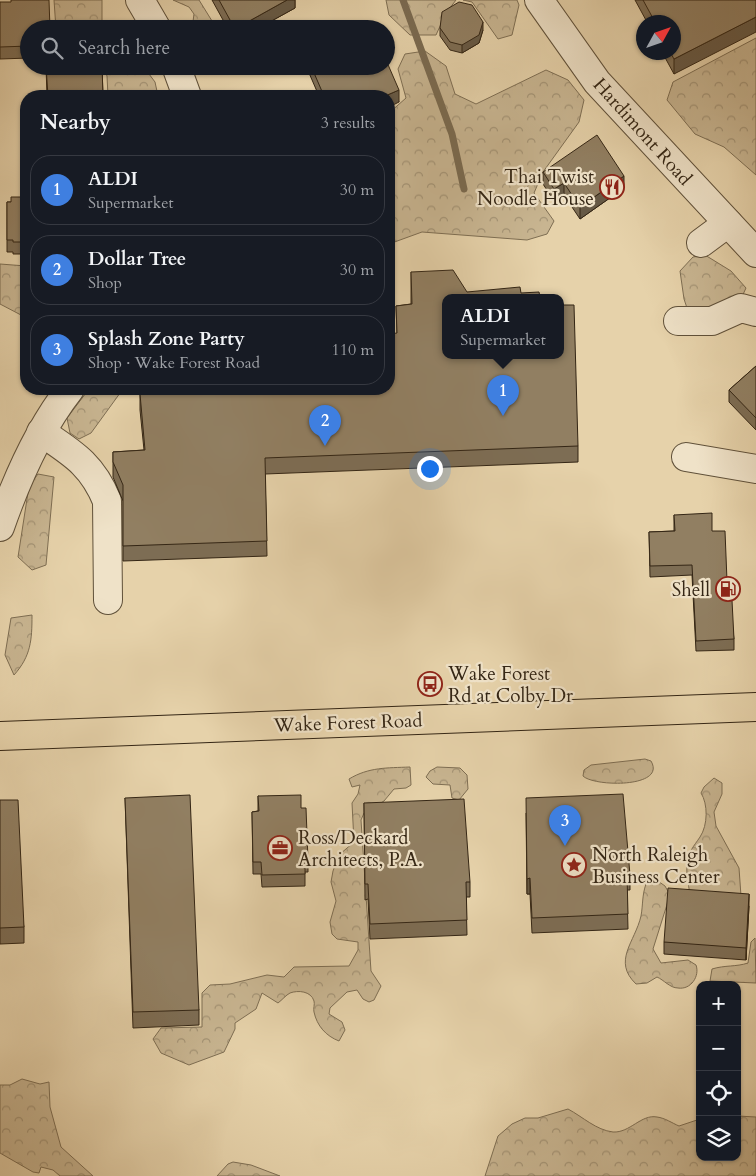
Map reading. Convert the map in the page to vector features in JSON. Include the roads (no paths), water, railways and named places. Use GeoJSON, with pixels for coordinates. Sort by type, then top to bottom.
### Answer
{"type":"FeatureCollection","features":[{"type":"Feature","properties":{"kind":"main road","name":"Wake Forest Road"},"geometry":{"type":"LineString","coordinates":[[0,736],[756,707]]}},
{"type":"Feature","properties":{"kind":"street"},"geometry":{"type":"LineString","coordinates":[[140,0],[152,20]]}},
{"type":"Feature","properties":{"kind":"street","name":"Hardimont Road"},"geometry":{"type":"LineString","coordinates":[[539,0],[597,82],[756,253]]}},
{"type":"Feature","properties":{"kind":"street"},"geometry":{"type":"LineString","coordinates":[[179,75],[184,90]]}},
{"type":"Feature","properties":{"kind":"street"},"geometry":{"type":"LineString","coordinates":[[701,244],[728,223]]}},
{"type":"Feature","properties":{"kind":"street"},"geometry":{"type":"LineString","coordinates":[[678,321],[712,322],[741,308],[756,312]]}},
{"type":"Feature","properties":{"kind":"street"},"geometry":{"type":"LineString","coordinates":[[0,527],[12,492],[41,432],[66,395]]}},
{"type":"Feature","properties":{"kind":"street"},"geometry":{"type":"LineString","coordinates":[[41,432],[80,458],[102,489],[107,501],[108,600]]}},
{"type":"Feature","properties":{"kind":"street"},"geometry":{"type":"LineString","coordinates":[[686,457],[756,469]]}},
{"type":"Feature","properties":{"kind":"waterway"},"geometry":{"type":"LineString","coordinates":[[403,0],[452,134],[464,189]]}},
{"type":"Feature","properties":{"kind":"place","name":"Thai Twist Noodle House"},"geometry":{"type":"Point","coordinates":[612,187]}},
{"type":"Feature","properties":{"kind":"place","name":"ALDI"},"geometry":{"type":"Point","coordinates":[503,416]}},
{"type":"Feature","properties":{"kind":"place","name":"Dollar Tree"},"geometry":{"type":"Point","coordinates":[325,446]}},
{"type":"Feature","properties":{"kind":"place","name":"Shell"},"geometry":{"type":"Point","coordinates":[728,589]}},
{"type":"Feature","properties":{"kind":"place","name":"Wake Forest Rd at Colby Dr"},"geometry":{"type":"Point","coordinates":[430,684]}},
{"type":"Feature","properties":{"kind":"place","name":"Splash Zone Party"},"geometry":{"type":"Point","coordinates":[565,846]}},
{"type":"Feature","properties":{"kind":"place","name":"Ross/Deckard Architects, P.A."},"geometry":{"type":"Point","coordinates":[280,848]}},
{"type":"Feature","properties":{"kind":"place","name":"North Raleigh Business Center"},"geometry":{"type":"Point","coordinates":[574,865]}}]}
